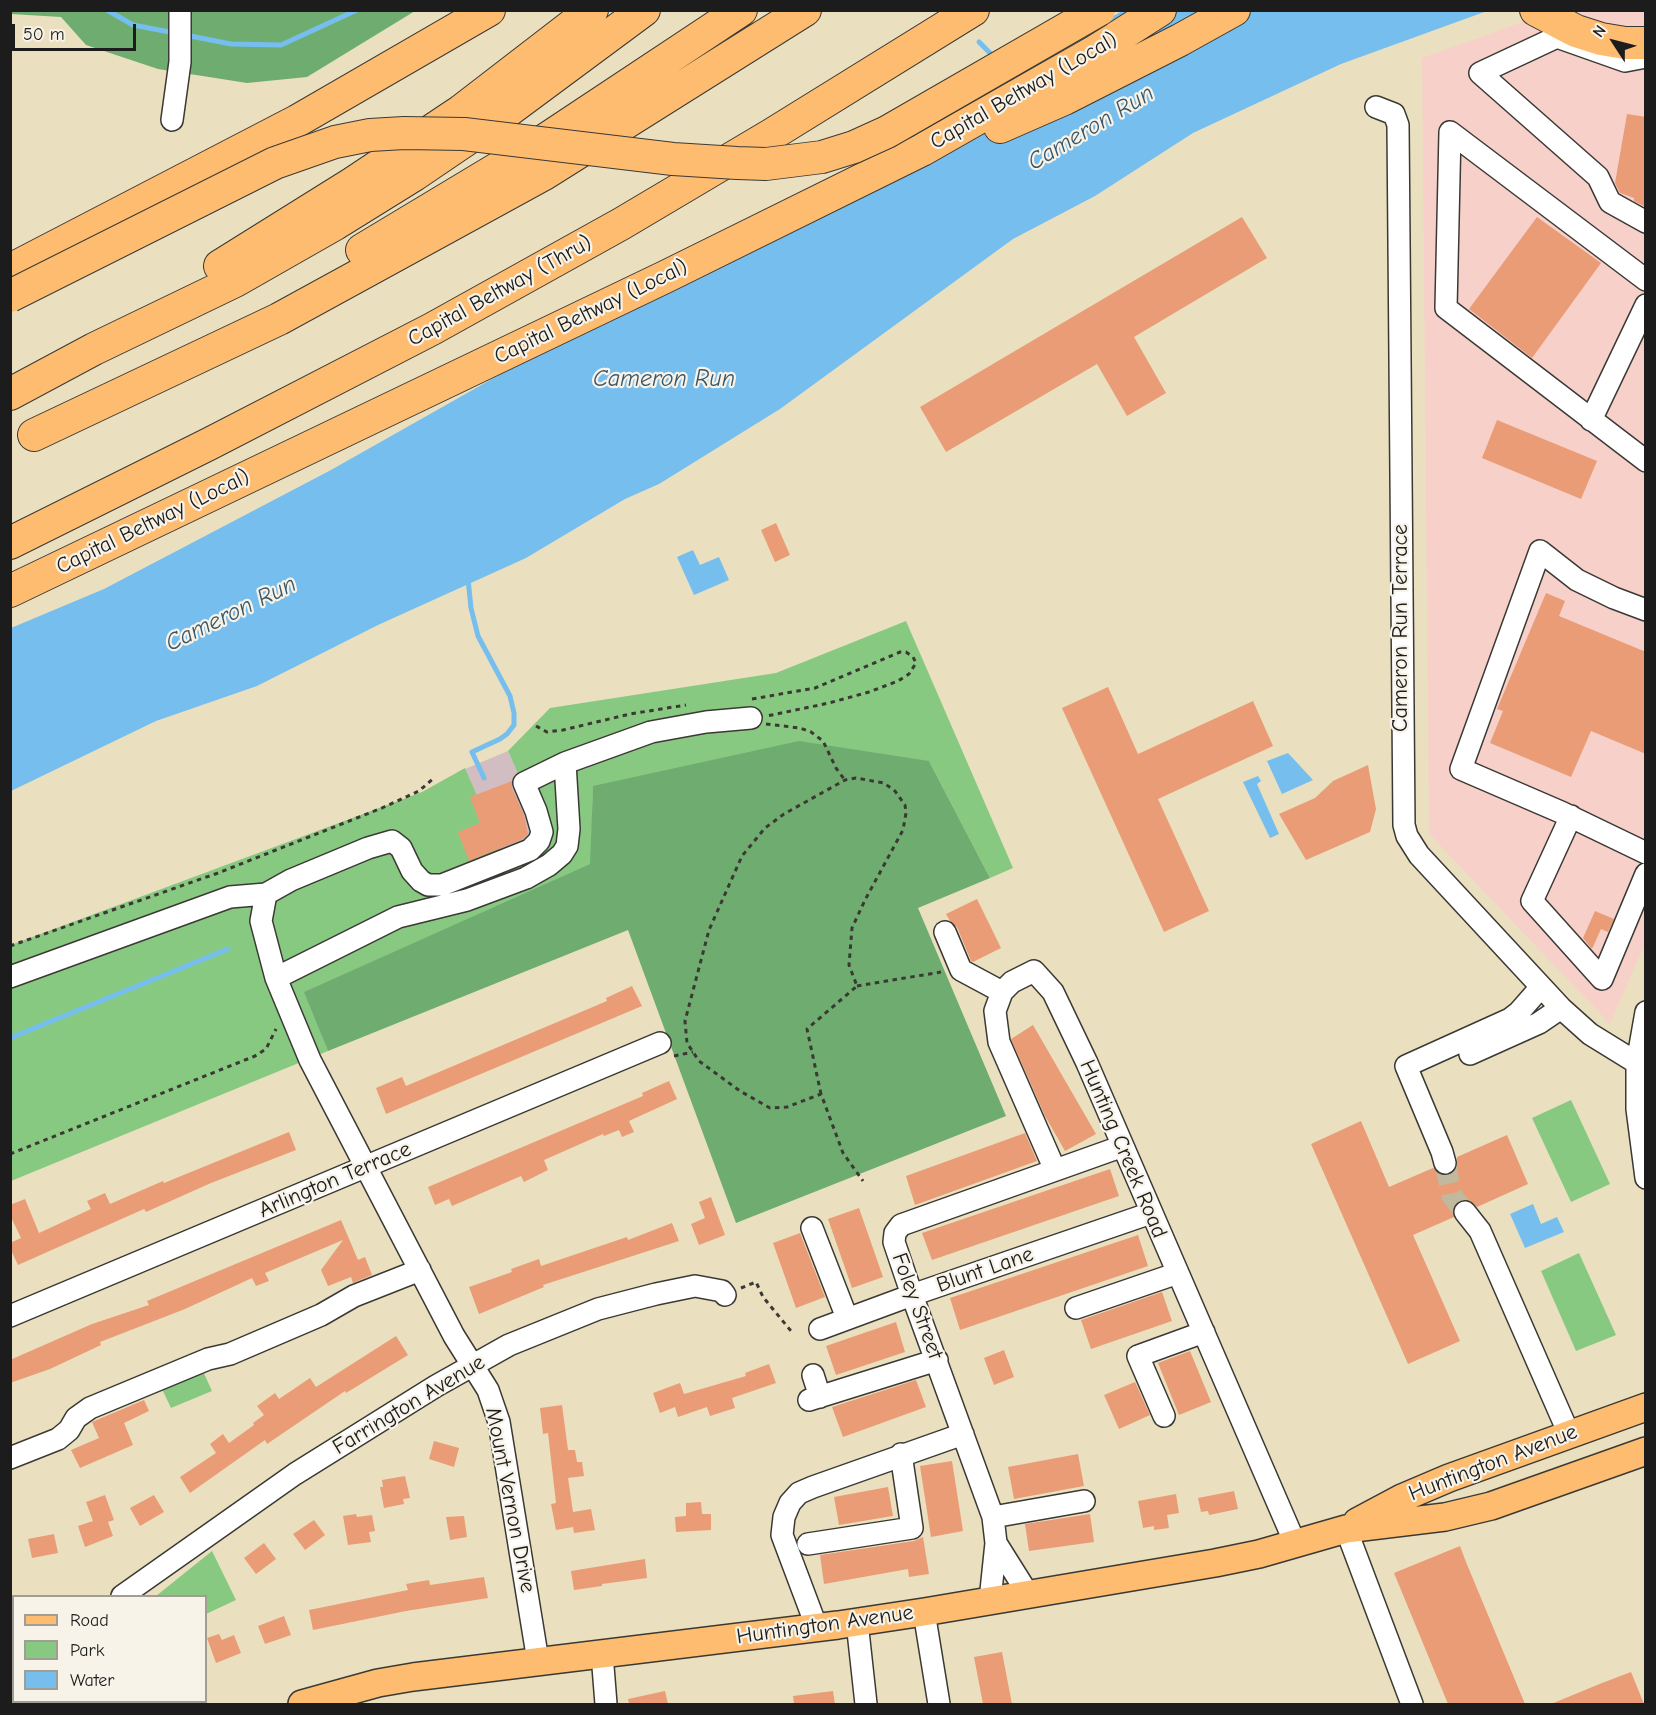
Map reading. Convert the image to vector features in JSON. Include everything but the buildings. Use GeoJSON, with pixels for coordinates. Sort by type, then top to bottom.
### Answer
{"type":"FeatureCollection","features":[{"type":"Feature","properties":{"kind":"highway"},"geometry":{"type":"LineString","coordinates":[[10,270],[297,121],[489,10]]}},
{"type":"Feature","properties":{"kind":"highway"},"geometry":{"type":"LineString","coordinates":[[94,349],[461,111],[592,10]]}},
{"type":"Feature","properties":{"kind":"highway"},"geometry":{"type":"LineString","coordinates":[[10,394],[94,349],[235,281],[345,218],[501,116],[644,10]]}},
{"type":"Feature","properties":{"kind":"highway"},"geometry":{"type":"LineString","coordinates":[[22,441],[303,285],[409,223],[545,140],[741,10]]}},
{"type":"Feature","properties":{"kind":"highway"},"geometry":{"type":"LineString","coordinates":[[22,441],[279,319],[534,180],[805,10]]}},
{"type":"Feature","properties":{"kind":"highway","name":"Capital Beltway (Thru)"},"geometry":{"type":"LineString","coordinates":[[10,543],[199,450],[452,318],[621,224],[771,135],[973,10]]}},
{"type":"Feature","properties":{"kind":"highway"},"geometry":{"type":"LineString","coordinates":[[10,296],[275,163],[335,142],[370,135],[404,133],[464,135],[673,159],[737,163],[766,164],[822,157],[854,147],[887,132],[1099,10]]}},
{"type":"Feature","properties":{"kind":"highway","name":"Capital Beltway (Local)"},"geometry":{"type":"LineString","coordinates":[[10,591],[665,277],[922,150],[1094,52],[1160,10]]}},
{"type":"Feature","properties":{"kind":"highway"},"geometry":{"type":"LineString","coordinates":[[922,150],[983,135],[1064,99],[1234,10]]}},
{"type":"Feature","properties":{"kind":"highway"},"geometry":{"type":"LineString","coordinates":[[1536,10],[1576,31],[1601,39],[1625,43],[1646,43]]}},
{"type":"Feature","properties":{"kind":"main road","name":"Huntington Avenue"},"geometry":{"type":"LineString","coordinates":[[318,1702],[378,1683],[413,1677],[817,1628],[1215,1563],[1295,1544],[1346,1528],[1402,1498],[1646,1407]]}},
{"type":"Feature","properties":{"kind":"main road","name":"Huntington Avenue"},"geometry":{"type":"LineString","coordinates":[[1346,1528],[1445,1517],[1491,1506],[1646,1451]]}},
{"type":"Feature","properties":{"kind":"street"},"geometry":{"type":"LineString","coordinates":[[172,120],[180,62],[180,10]]}},
{"type":"Feature","properties":{"kind":"street"},"geometry":{"type":"LineString","coordinates":[[1646,57],[1625,61],[1557,37],[1480,73],[1598,177],[1610,202],[1646,222]]}},
{"type":"Feature","properties":{"kind":"street","name":"Cameron Run Terrace"},"geometry":{"type":"LineString","coordinates":[[1376,107],[1394,114],[1398,125],[1404,825],[1407,836],[1419,855],[1561,1008],[1590,1034],[1637,1063]]}},
{"type":"Feature","properties":{"kind":"street"},"geometry":{"type":"LineString","coordinates":[[1646,280],[1450,132],[1446,308],[1646,461]]}},
{"type":"Feature","properties":{"kind":"street"},"geometry":{"type":"LineString","coordinates":[[1591,420],[1646,305]]}},
{"type":"Feature","properties":{"kind":"street"},"geometry":{"type":"LineString","coordinates":[[1646,610],[1577,580],[1540,551],[1461,770],[1571,816],[1646,853]]}},
{"type":"Feature","properties":{"kind":"street"},"geometry":{"type":"LineString","coordinates":[[10,977],[230,897],[266,894],[291,880],[368,848],[392,841],[401,848],[421,881],[428,885],[442,885],[530,850],[539,841],[542,832],[524,783],[565,763],[651,732],[706,722],[751,718]]}},
{"type":"Feature","properties":{"kind":"street"},"geometry":{"type":"LineString","coordinates":[[276,978],[398,917],[467,900],[526,878],[549,866],[567,846],[569,829],[565,763]]}},
{"type":"Feature","properties":{"kind":"street"},"geometry":{"type":"LineString","coordinates":[[1571,816],[1532,902],[1602,979],[1646,874]]}},
{"type":"Feature","properties":{"kind":"street","name":"Mount Vernon Drive"},"geometry":{"type":"LineString","coordinates":[[266,894],[261,921],[276,978],[310,1060],[454,1336],[488,1390],[499,1422],[538,1662]]}},
{"type":"Feature","properties":{"kind":"street"},"geometry":{"type":"LineString","coordinates":[[945,932],[961,970],[1002,992],[995,1011],[999,1042],[1055,1170]]}},
{"type":"Feature","properties":{"kind":"street","name":"Hunting Creek Road"},"geometry":{"type":"LineString","coordinates":[[1002,992],[1012,982],[1034,970],[1053,992],[1087,1063],[1295,1544]]}},
{"type":"Feature","properties":{"kind":"street"},"geometry":{"type":"LineString","coordinates":[[1409,1072],[1510,1019],[1541,987]]}},
{"type":"Feature","properties":{"kind":"street"},"geometry":{"type":"LineString","coordinates":[[1409,1072],[1533,1027],[1561,1008]]}},
{"type":"Feature","properties":{"kind":"street"},"geometry":{"type":"LineString","coordinates":[[1646,1012],[1637,1063],[1646,1178]]}},
{"type":"Feature","properties":{"kind":"street","name":"Arlington Terrace"},"geometry":{"type":"LineString","coordinates":[[10,1316],[660,1043]]}},
{"type":"Feature","properties":{"kind":"street"},"geometry":{"type":"LineString","coordinates":[[1409,1072],[1443,1152],[1445,1162]]}},
{"type":"Feature","properties":{"kind":"street","name":"Foley Street"},"geometry":{"type":"LineString","coordinates":[[990,1600],[996,1543],[993,1517],[912,1295],[894,1242],[895,1233],[901,1225],[1122,1146]]}},
{"type":"Feature","properties":{"kind":"street"},"geometry":{"type":"LineString","coordinates":[[1465,1212],[1480,1231],[1569,1434]]}},
{"type":"Feature","properties":{"kind":"street","name":"Blunt Lane"},"geometry":{"type":"LineString","coordinates":[[820,1329],[1152,1213]]}},
{"type":"Feature","properties":{"kind":"street"},"geometry":{"type":"LineString","coordinates":[[812,1228],[847,1318]]}},
{"type":"Feature","properties":{"kind":"street"},"geometry":{"type":"LineString","coordinates":[[10,1458],[58,1439],[69,1430],[76,1418],[90,1408],[208,1359],[230,1354],[321,1315],[354,1296],[420,1270]]}},
{"type":"Feature","properties":{"kind":"street"},"geometry":{"type":"LineString","coordinates":[[1076,1308],[1178,1273]]}},
{"type":"Feature","properties":{"kind":"street","name":"Farrington Avenue"},"geometry":{"type":"LineString","coordinates":[[123,1595],[295,1474],[436,1386],[509,1345],[598,1309],[688,1287],[706,1287],[722,1291],[726,1295]]}},
{"type":"Feature","properties":{"kind":"street"},"geometry":{"type":"LineString","coordinates":[[1164,1416],[1138,1356],[1204,1332]]}},
{"type":"Feature","properties":{"kind":"street"},"geometry":{"type":"LineString","coordinates":[[813,1375],[814,1399],[937,1360]]}},
{"type":"Feature","properties":{"kind":"street"},"geometry":{"type":"LineString","coordinates":[[817,1628],[782,1535],[784,1518],[790,1503],[799,1493],[813,1487],[963,1434]]}},
{"type":"Feature","properties":{"kind":"street"},"geometry":{"type":"LineString","coordinates":[[808,1544],[912,1528],[901,1454]]}},
{"type":"Feature","properties":{"kind":"street"},"geometry":{"type":"LineString","coordinates":[[993,1517],[1084,1501]]}},
{"type":"Feature","properties":{"kind":"street"},"geometry":{"type":"LineString","coordinates":[[1346,1528],[1412,1704]]}},
{"type":"Feature","properties":{"kind":"street","name":"Foley Street"},"geometry":{"type":"LineString","coordinates":[[996,1543],[1028,1594]]}},
{"type":"Feature","properties":{"kind":"street"},"geometry":{"type":"LineString","coordinates":[[924,1612],[939,1704]]}},
{"type":"Feature","properties":{"kind":"street"},"geometry":{"type":"LineString","coordinates":[[857,1622],[866,1704]]}},
{"type":"Feature","properties":{"kind":"street"},"geometry":{"type":"LineString","coordinates":[[602,1654],[606,1704]]}},
{"type":"Feature","properties":{"kind":"path"},"geometry":{"type":"LineString","coordinates":[[751,718],[830,704],[869,692],[898,681],[909,674],[916,663],[913,657],[906,652],[900,652],[840,678]]}},
{"type":"Feature","properties":{"kind":"path"},"geometry":{"type":"LineString","coordinates":[[751,718],[759,724],[800,728],[811,732],[823,741],[836,768],[845,780]]}},
{"type":"Feature","properties":{"kind":"path"},"geometry":{"type":"LineString","coordinates":[[10,946],[218,873],[382,808],[419,791],[435,777]]}},
{"type":"Feature","properties":{"kind":"path"},"geometry":{"type":"LineString","coordinates":[[821,1094],[787,1107],[770,1108],[740,1091],[699,1061],[687,1044],[685,1021],[709,930],[742,856],[765,828],[784,814],[845,780],[855,778],[884,783],[895,791],[905,805],[903,830],[852,928],[849,965],[857,986]]}},
{"type":"Feature","properties":{"kind":"path"},"geometry":{"type":"LineString","coordinates":[[863,1181],[843,1153],[821,1094],[807,1029],[857,986],[961,970]]}},
{"type":"Feature","properties":{"kind":"path"},"geometry":{"type":"LineString","coordinates":[[10,1154],[255,1056],[266,1049],[284,1015],[290,1011]]}},
{"type":"Feature","properties":{"kind":"path"},"geometry":{"type":"LineString","coordinates":[[726,1295],[756,1282],[763,1297],[791,1331]]}},
{"type":"Feature","properties":{"kind":"shaded area"},"geometry":{"type":"Polygon","coordinates":[[[1553,11],[1645,11],[1646,941],[1610,1024],[1429,834],[1422,58],[1553,11]]]}},
{"type":"Feature","properties":{"kind":"shaded area"},"geometry":{"type":"Polygon","coordinates":[[[508,751],[544,833],[501,851],[465,769],[508,751]]]}},
{"type":"Feature","properties":{"kind":"green space"},"geometry":{"type":"Polygon","coordinates":[[[10,11],[415,11],[307,77],[247,83],[158,69],[86,45],[61,17],[11,14],[10,11]]]}},
{"type":"Feature","properties":{"kind":"green space"},"geometry":{"type":"Polygon","coordinates":[[[906,621],[1013,868],[990,878],[929,761],[593,787],[591,864],[305,992],[328,1051],[11,1181],[11,945],[422,792],[465,768],[501,851],[544,833],[508,751],[550,708],[776,673],[906,621]]]}},
{"type":"Feature","properties":{"kind":"green space"},"geometry":{"type":"Polygon","coordinates":[[[799,741],[929,761],[990,878],[918,908],[1006,1116],[736,1223],[628,930],[328,1051],[304,992],[590,864],[593,786],[799,741]]]}},
{"type":"Feature","properties":{"kind":"green space"},"geometry":{"type":"Polygon","coordinates":[[[1571,1100],[1610,1184],[1571,1202],[1532,1118],[1571,1100]]]}},
{"type":"Feature","properties":{"kind":"green space"},"geometry":{"type":"Polygon","coordinates":[[[1579,1253],[1616,1335],[1576,1351],[1541,1271],[1579,1253]]]}},
{"type":"Feature","properties":{"kind":"green space"},"geometry":{"type":"Polygon","coordinates":[[[202,1369],[212,1391],[171,1408],[161,1387],[202,1369]]]}},
{"type":"Feature","properties":{"kind":"green space"},"geometry":{"type":"Polygon","coordinates":[[[212,1551],[236,1600],[207,1614],[207,1595],[157,1595],[212,1551]]]}},
{"type":"Feature","properties":{"kind":"water","name":"Cameron Run"},"geometry":{"type":"Polygon","coordinates":[[[1122,11],[1487,11],[1341,64],[1193,133],[1095,196],[1013,239],[780,409],[659,484],[625,499],[526,558],[378,625],[257,686],[156,721],[11,791],[11,628],[104,589],[331,470],[545,349],[1122,11]]]}},
{"type":"Feature","properties":{"kind":"water"},"geometry":{"type":"Polygon","coordinates":[[[693,550],[700,565],[719,557],[729,580],[694,595],[677,557],[693,550]]]}},
{"type":"Feature","properties":{"kind":"water"},"geometry":{"type":"Polygon","coordinates":[[[1288,753],[1313,780],[1282,794],[1267,761],[1288,753]]]}},
{"type":"Feature","properties":{"kind":"water"},"geometry":{"type":"Polygon","coordinates":[[[1258,776],[1261,781],[1257,784],[1279,834],[1270,838],[1243,782],[1258,776]]]}},
{"type":"Feature","properties":{"kind":"water"},"geometry":{"type":"Polygon","coordinates":[[[1533,1204],[1541,1224],[1557,1217],[1564,1232],[1525,1248],[1510,1214],[1533,1204]]]}},
{"type":"Feature","properties":{"kind":"waterway"},"geometry":{"type":"LineString","coordinates":[[107,10],[133,25],[175,33]]}},
{"type":"Feature","properties":{"kind":"waterway"},"geometry":{"type":"LineString","coordinates":[[185,35],[231,44],[281,45],[357,10]]}},
{"type":"Feature","properties":{"kind":"waterway"},"geometry":{"type":"LineString","coordinates":[[979,42],[995,58]]}},
{"type":"Feature","properties":{"kind":"waterway"},"geometry":{"type":"LineString","coordinates":[[468,579],[471,608],[478,636],[510,696],[514,713],[514,725],[507,734],[472,752],[484,778]]}},
{"type":"Feature","properties":{"kind":"waterway"},"geometry":{"type":"LineString","coordinates":[[10,1038],[228,949]]}},
{"type":"Feature","properties":{"kind":"tunnel"},"geometry":{"type":"LineString","coordinates":[[1445,1163],[1452,1196],[1465,1212]]}}]}
